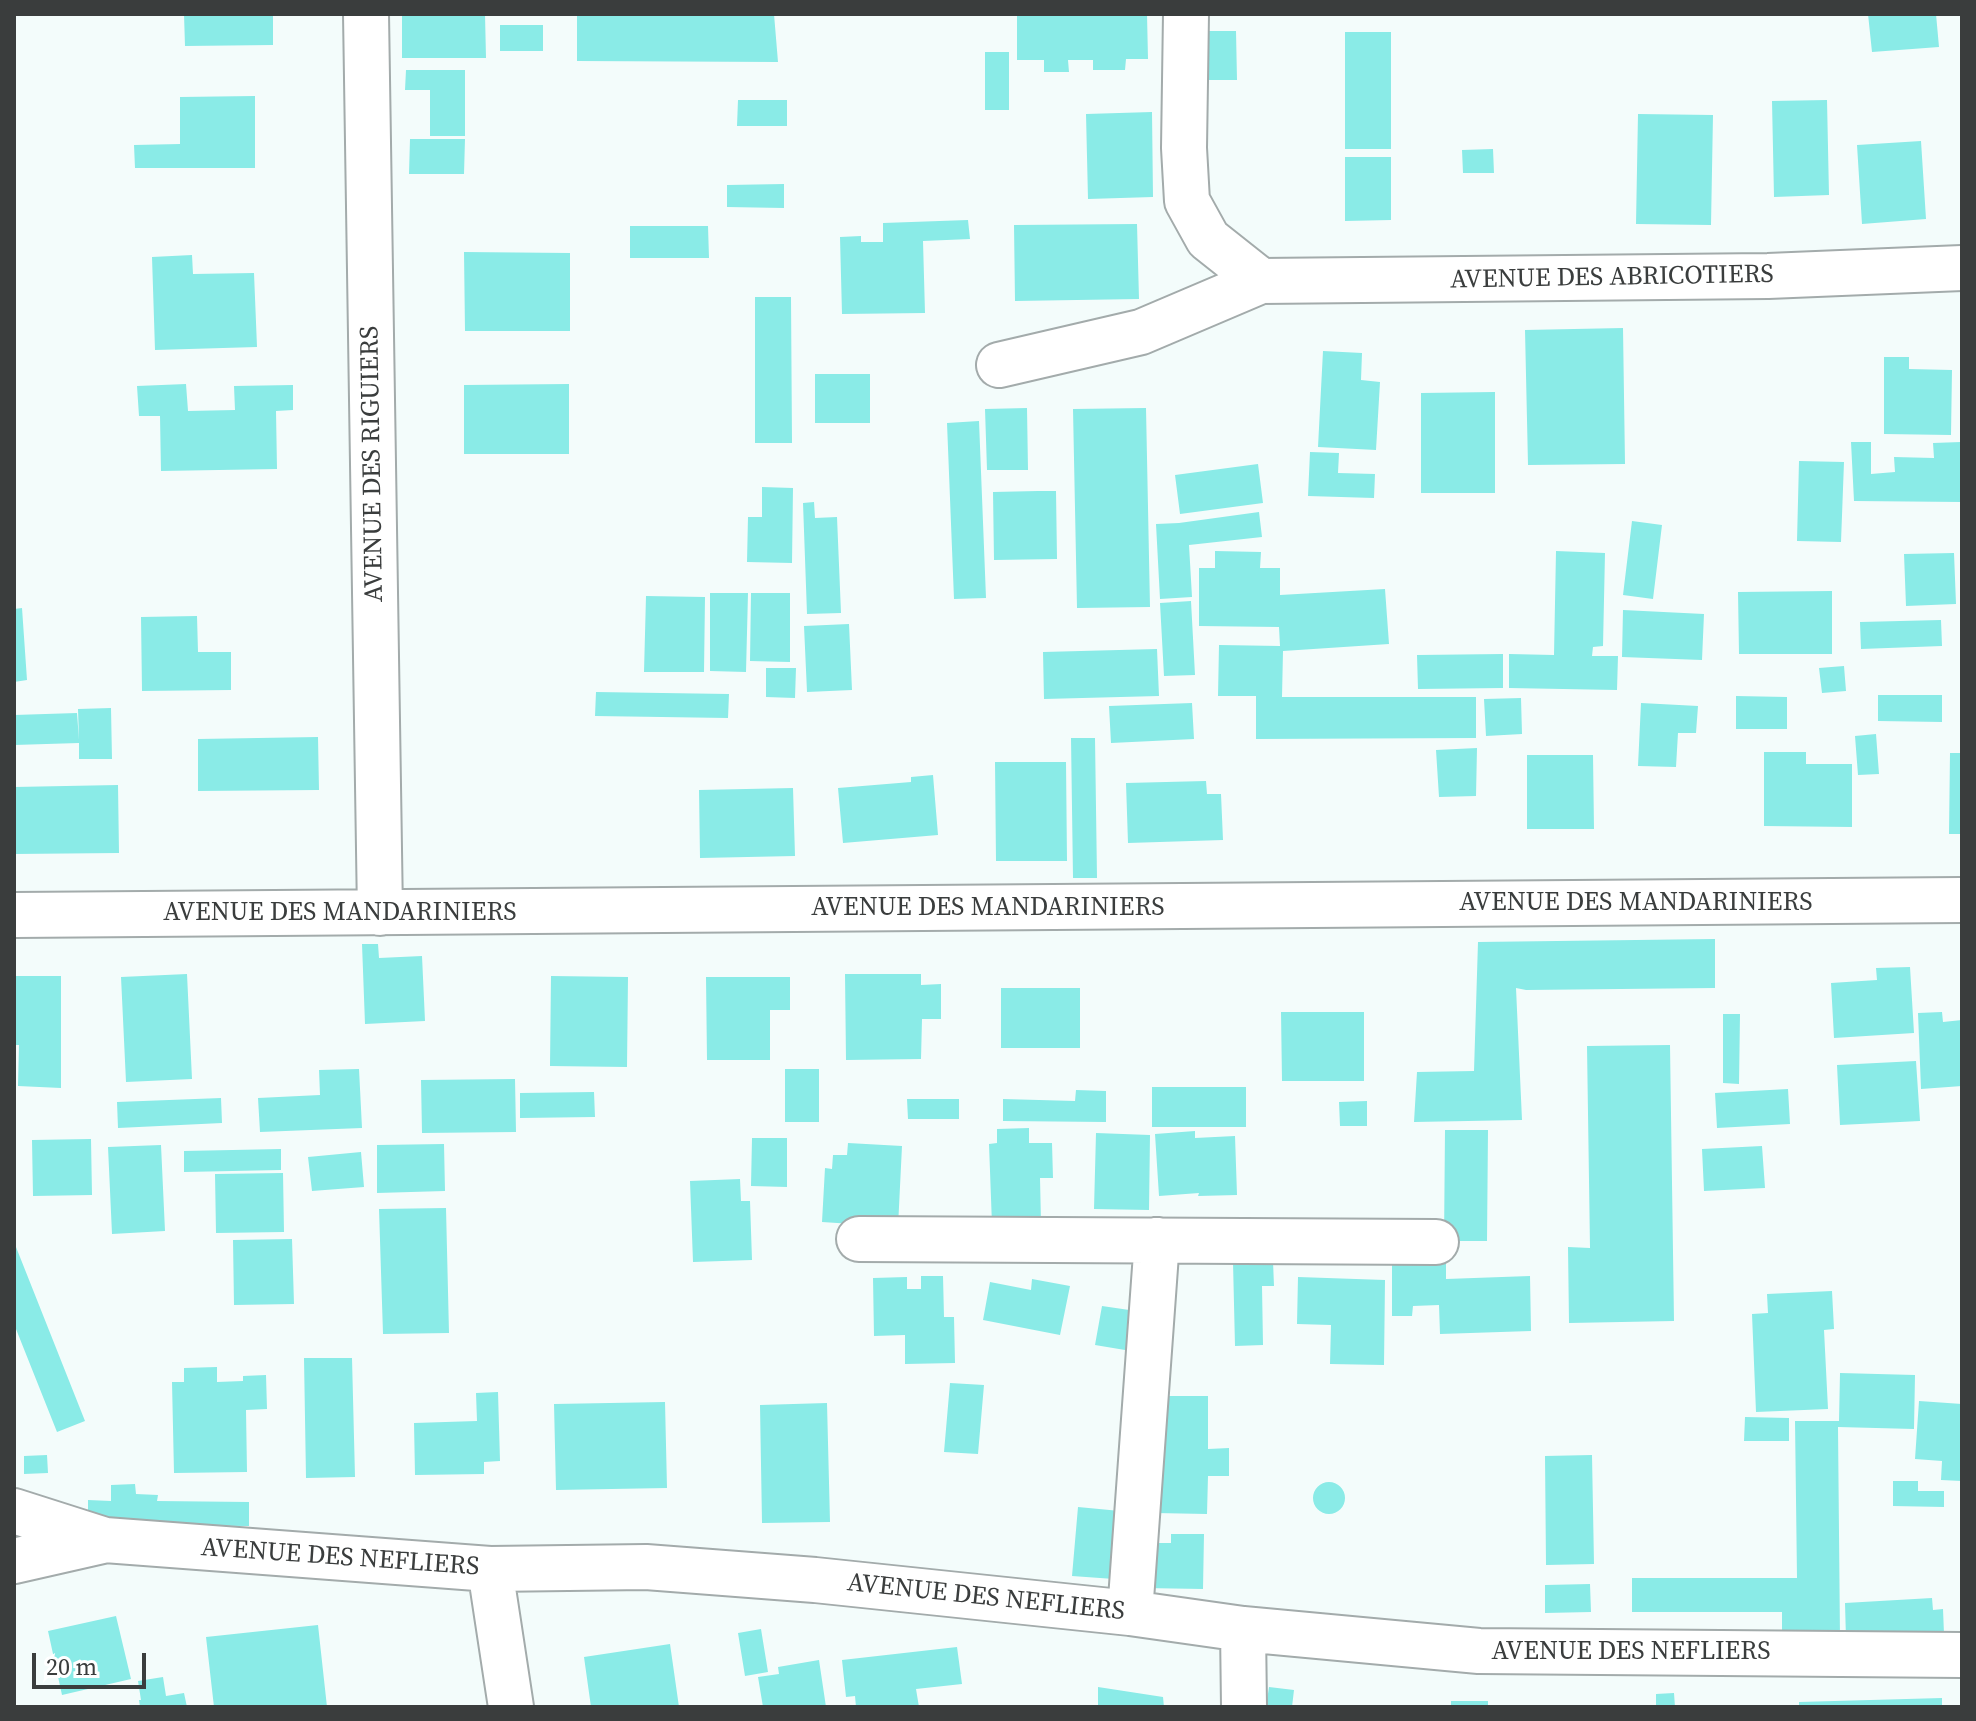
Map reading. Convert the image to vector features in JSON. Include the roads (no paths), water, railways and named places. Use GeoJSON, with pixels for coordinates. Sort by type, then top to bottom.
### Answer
{"type":"FeatureCollection","features":[{"type":"Feature","properties":{"kind":"street","name":"AVENUE DES RIGUIERS"},"geometry":{"type":"LineString","coordinates":[[366,14],[380,913]]}},
{"type":"Feature","properties":{"kind":"street"},"geometry":{"type":"LineString","coordinates":[[999,365],[1141,332],[1261,281],[1208,239],[1187,201],[1184,148],[1186,14]]}},
{"type":"Feature","properties":{"kind":"street","name":"AVENUE DES ABRICOTIERS"},"geometry":{"type":"LineString","coordinates":[[1261,281],[1768,276],[1962,268]]}},
{"type":"Feature","properties":{"kind":"street","name":"AVENUE DES MANDARINIERS"},"geometry":{"type":"LineString","coordinates":[[14,915],[1962,900]]}},
{"type":"Feature","properties":{"kind":"street"},"geometry":{"type":"LineString","coordinates":[[859,1239],[1436,1242]]}},
{"type":"Feature","properties":{"kind":"street"},"geometry":{"type":"LineString","coordinates":[[1130,1613],[1157,1240]]}},
{"type":"Feature","properties":{"kind":"street","name":"AVENUE DES NEFLIERS"},"geometry":{"type":"LineString","coordinates":[[14,1511],[105,1540],[490,1569],[646,1567],[815,1580],[1130,1613],[1243,1629],[1479,1651],[1962,1655]]}},
{"type":"Feature","properties":{"kind":"street"},"geometry":{"type":"LineString","coordinates":[[14,1561],[105,1540]]}},
{"type":"Feature","properties":{"kind":"street"},"geometry":{"type":"LineString","coordinates":[[490,1569],[511,1707]]}},
{"type":"Feature","properties":{"kind":"street"},"geometry":{"type":"LineString","coordinates":[[1243,1629],[1244,1707]]}}]}
